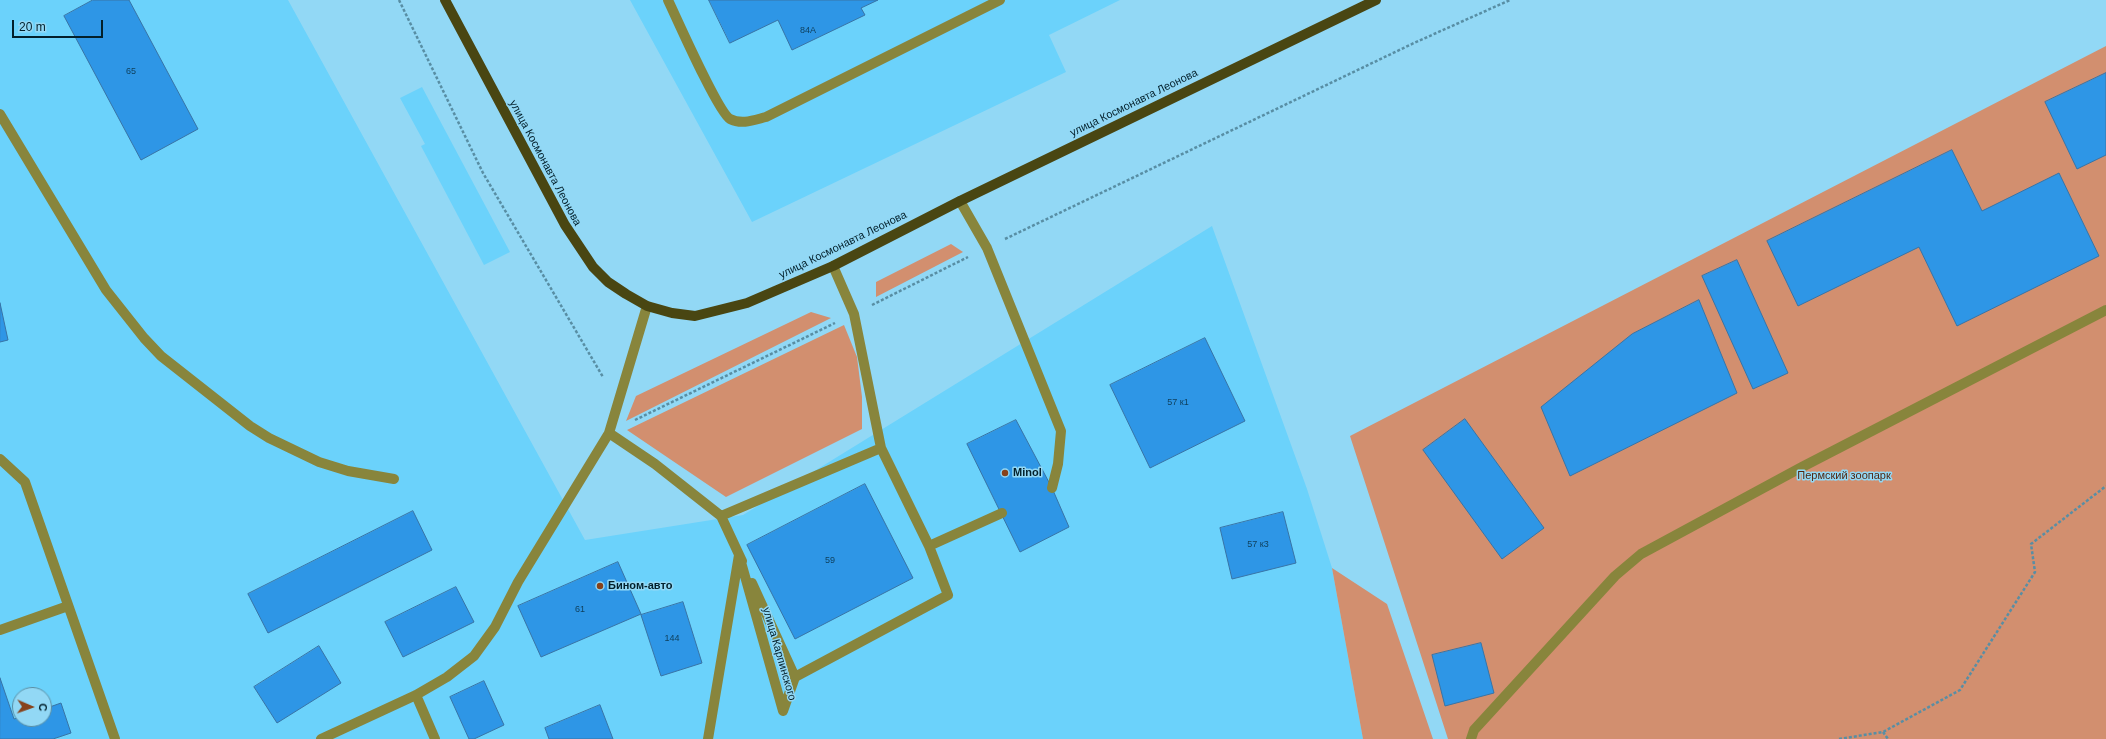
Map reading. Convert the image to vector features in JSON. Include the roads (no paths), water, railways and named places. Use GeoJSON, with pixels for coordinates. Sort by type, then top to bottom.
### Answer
{"type":"FeatureCollection","features":[{"type":"Feature","properties":{"kind":"main road","name":"улица Космонавта Леонова"},"geometry":{"type":"LineString","coordinates":[[445,0],[564,225],[593,267],[608,282],[647,306],[672,313],[695,316],[747,303],[833,266],[960,201],[1362,3],[1376,0]]}},
{"type":"Feature","properties":{"kind":"lane"},"geometry":{"type":"LineString","coordinates":[[668,0],[718,102],[730,118],[746,123],[766,117],[1000,0]]}},
{"type":"Feature","properties":{"kind":"lane"},"geometry":{"type":"LineString","coordinates":[[0,114],[106,290],[144,338],[162,356],[250,426],[269,438],[319,462],[348,471],[394,479]]}},
{"type":"Feature","properties":{"kind":"lane"},"geometry":{"type":"LineString","coordinates":[[960,201],[987,248],[1061,431],[1058,464],[1052,488]]}},
{"type":"Feature","properties":{"kind":"lane"},"geometry":{"type":"LineString","coordinates":[[833,266],[854,314],[881,448],[929,546],[1002,513]]}},
{"type":"Feature","properties":{"kind":"lane"},"geometry":{"type":"LineString","coordinates":[[321,739],[416,695],[447,677],[474,656],[495,627],[518,582],[609,433],[647,306]]}},
{"type":"Feature","properties":{"kind":"lane"},"geometry":{"type":"LineString","coordinates":[[1471,739],[1474,730],[1615,576],[1641,554],[1802,467],[2106,310]]}},
{"type":"Feature","properties":{"kind":"lane"},"geometry":{"type":"LineString","coordinates":[[609,433],[655,464],[721,516],[795,677]]}},
{"type":"Feature","properties":{"kind":"lane"},"geometry":{"type":"LineString","coordinates":[[721,516],[881,448]]}},
{"type":"Feature","properties":{"kind":"lane"},"geometry":{"type":"LineString","coordinates":[[0,459],[25,482],[115,739]]}},
{"type":"Feature","properties":{"kind":"lane","name":"улица Карпинского"},"geometry":{"type":"LineString","coordinates":[[739,555],[783,711],[795,677],[948,595],[929,546]]}},
{"type":"Feature","properties":{"kind":"lane"},"geometry":{"type":"LineString","coordinates":[[708,739],[739,555]]}},
{"type":"Feature","properties":{"kind":"lane"},"geometry":{"type":"LineString","coordinates":[[0,630],[68,606]]}},
{"type":"Feature","properties":{"kind":"lane"},"geometry":{"type":"LineString","coordinates":[[416,695],[435,739]]}},
{"type":"Feature","properties":{"kind":"place","name":"Minol"},"geometry":{"type":"Point","coordinates":[1005,473]}},
{"type":"Feature","properties":{"kind":"place","name":"Бином-авто"},"geometry":{"type":"Point","coordinates":[600,586]}},
{"type":"Feature","properties":{"kind":"park label","name":"Пермский зоопарк"},"geometry":{"type":"Point","coordinates":[1844,476]}}]}
